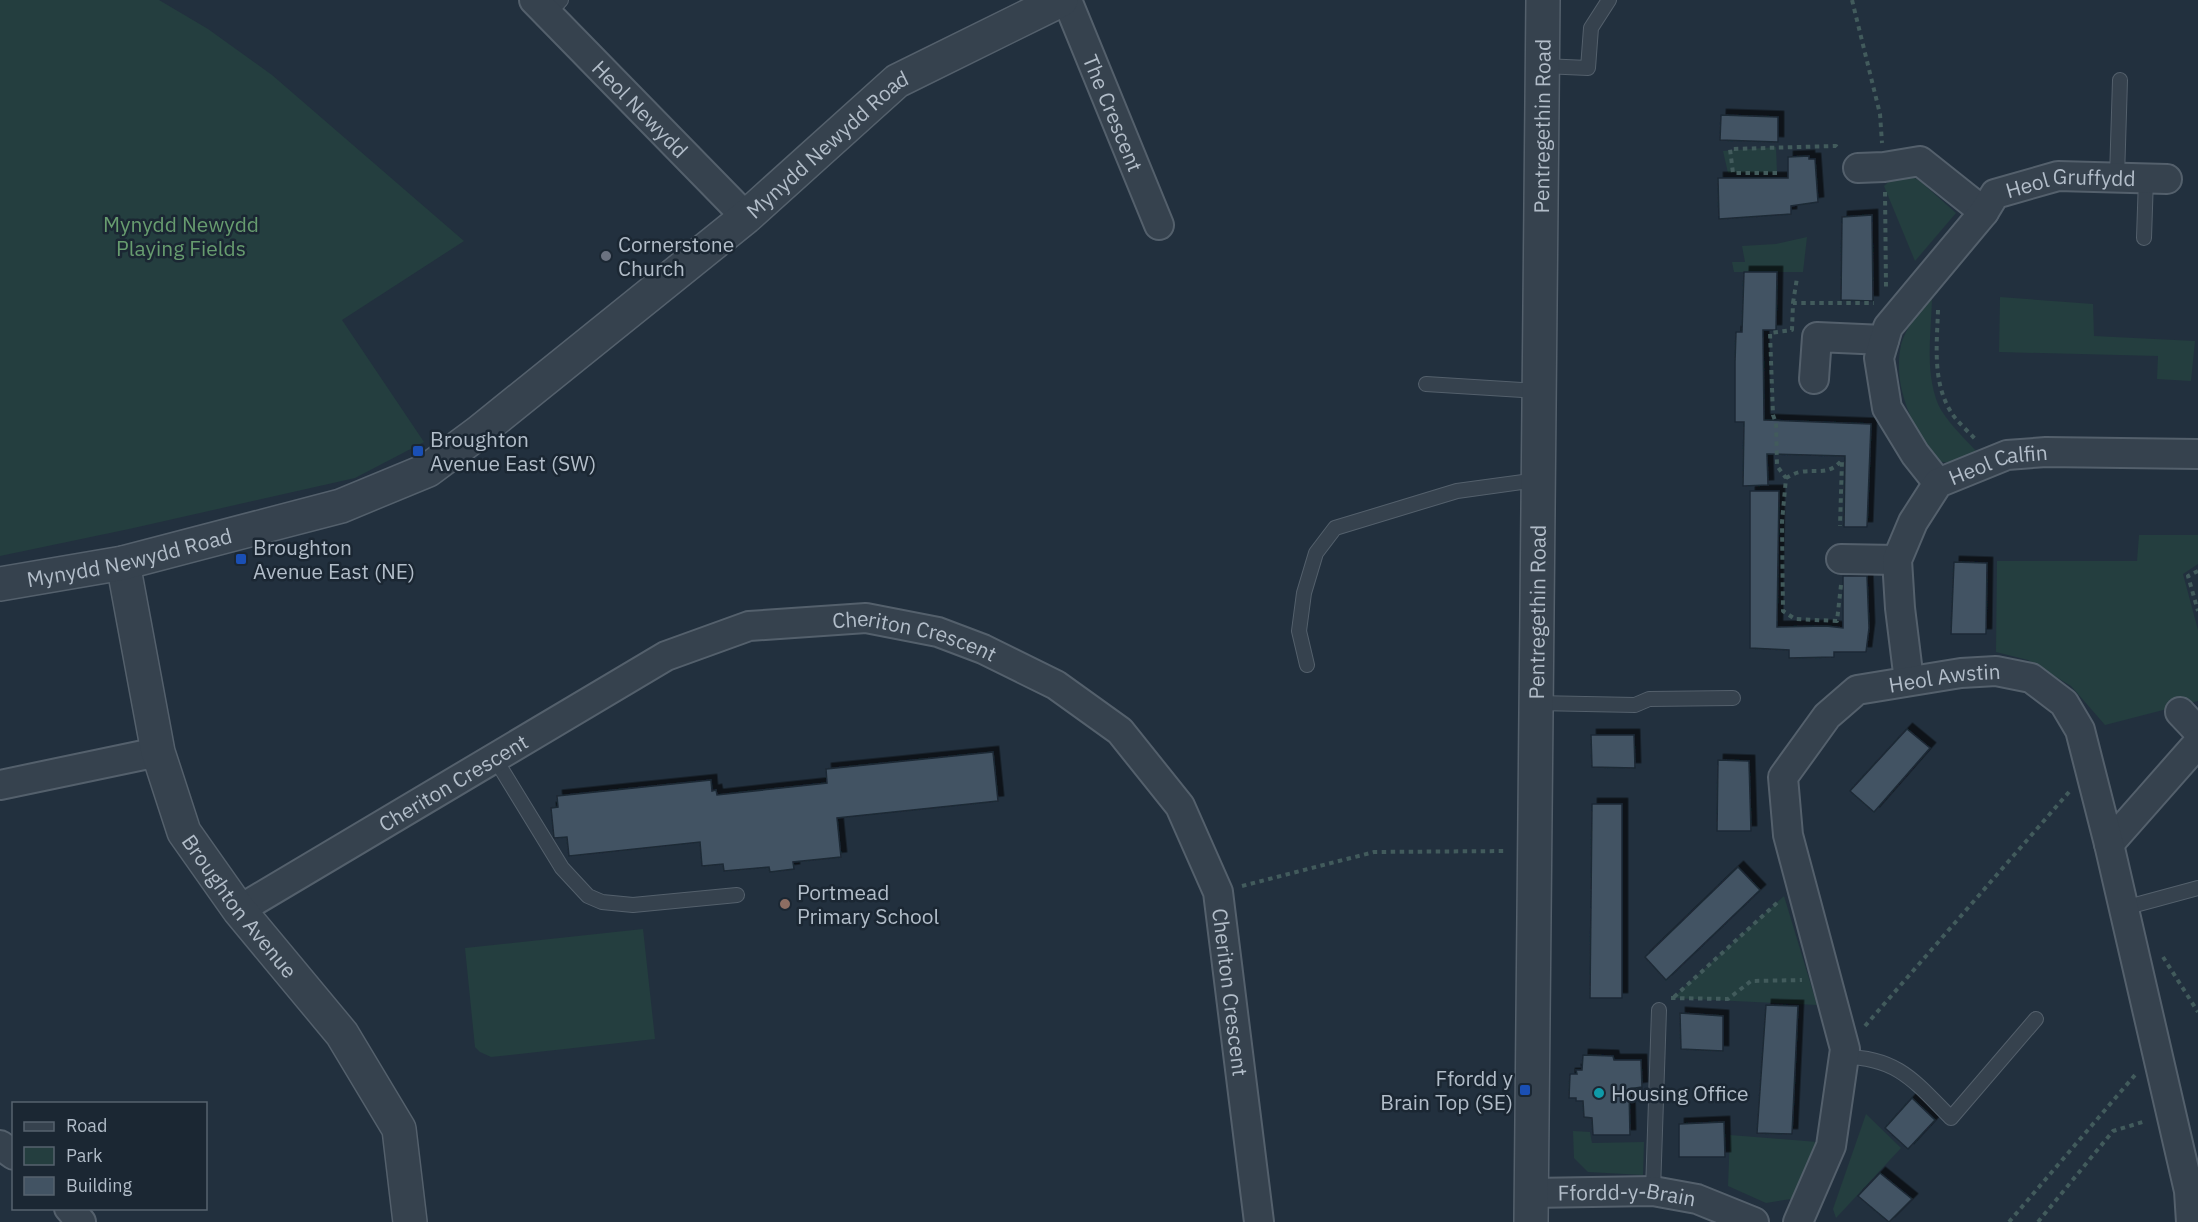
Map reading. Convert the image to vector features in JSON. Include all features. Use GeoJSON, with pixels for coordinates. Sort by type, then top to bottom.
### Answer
{"type":"FeatureCollection","features":[{"type":"Feature","properties":{"kind":"street","name":"Mynydd Newydd Road"},"geometry":{"type":"LineString","coordinates":[[0,584],[123,562],[341,506],[428,470],[478,433],[746,216],[897,81],[1061,0]]}},
{"type":"Feature","properties":{"kind":"street","name":"The Crescent"},"geometry":{"type":"LineString","coordinates":[[1067,0],[1159,225]]}},
{"type":"Feature","properties":{"kind":"street","name":"Pentregethin Road"},"geometry":{"type":"LineString","coordinates":[[1531,1207],[1543,0]]}},
{"type":"Feature","properties":{"kind":"street","name":"Heol Newydd"},"geometry":{"type":"LineString","coordinates":[[548,5],[746,216]]}},
{"type":"Feature","properties":{"kind":"street","name":"Heol Gruffydd"},"geometry":{"type":"LineString","coordinates":[[1858,168],[1884,167],[1920,161],[1984,212]]}},
{"type":"Feature","properties":{"kind":"street","name":"Heol Gruffydd"},"geometry":{"type":"LineString","coordinates":[[1938,483],[1915,454],[1887,408],[1880,358],[1888,327],[1984,212],[1995,194],[2058,176],[2156,179]]}},
{"type":"Feature","properties":{"kind":"street"},"geometry":{"type":"LineString","coordinates":[[1814,379],[1817,337],[1884,340]]}},
{"type":"Feature","properties":{"kind":"street","name":"Heol Calfin"},"geometry":{"type":"LineString","coordinates":[[1909,681],[1900,608],[1898,560],[1913,522],[1938,483],[2007,455],[2046,452],[2198,454]]}},
{"type":"Feature","properties":{"kind":"street"},"geometry":{"type":"LineString","coordinates":[[1841,568],[1898,560]]}},
{"type":"Feature","properties":{"kind":"street","name":"Broughton Avenue"},"geometry":{"type":"LineString","coordinates":[[123,562],[158,753],[184,832],[239,910],[342,1034],[399,1130],[410,1222]]}},
{"type":"Feature","properties":{"kind":"street","name":"Cheriton Crescent"},"geometry":{"type":"LineString","coordinates":[[239,910],[666,656],[749,626],[866,618],[938,632],[983,649],[1056,685],[1120,731],[1180,806],[1218,892],[1259,1222]]}},
{"type":"Feature","properties":{"kind":"street","name":"Heol Awstin"},"geometry":{"type":"LineString","coordinates":[[1798,1222],[1831,1146],[1845,1053],[1788,836],[1783,777],[1827,716],[1857,690],[1961,673],[1996,670],[2031,678],[2064,703],[2080,730],[2109,844],[2189,1191],[2191,1222]]}},
{"type":"Feature","properties":{"kind":"street"},"geometry":{"type":"LineString","coordinates":[[2109,844],[2198,743]]}},
{"type":"Feature","properties":{"kind":"street"},"geometry":{"type":"LineString","coordinates":[[0,786],[158,753]]}},
{"type":"Feature","properties":{"kind":"street","name":"Ffordd-y-Brain"},"geometry":{"type":"LineString","coordinates":[[1531,1207],[1653,1191],[1697,1199],[1754,1222]]}},
{"type":"Feature","properties":{"kind":"street"},"geometry":{"type":"LineString","coordinates":[[70,1210],[81,1222]]}},
{"type":"Feature","properties":{"kind":"lane"},"geometry":{"type":"LineString","coordinates":[[1543,66],[1588,68],[1591,28],[1610,0]]}},
{"type":"Feature","properties":{"kind":"lane"},"geometry":{"type":"LineString","coordinates":[[2117,177],[2120,80]]}},
{"type":"Feature","properties":{"kind":"lane"},"geometry":{"type":"LineString","coordinates":[[2144,238],[2156,179]]}},
{"type":"Feature","properties":{"kind":"lane"},"geometry":{"type":"LineString","coordinates":[[1426,384],[1539,391]]}},
{"type":"Feature","properties":{"kind":"lane"},"geometry":{"type":"LineString","coordinates":[[1307,665],[1299,632],[1304,593],[1316,553],[1335,528],[1456,491],[1537,480]]}},
{"type":"Feature","properties":{"kind":"lane"},"geometry":{"type":"LineString","coordinates":[[1536,703],[1635,705],[1649,699],[1733,698]]}},
{"type":"Feature","properties":{"kind":"lane"},"geometry":{"type":"LineString","coordinates":[[494,757],[562,868],[588,896],[602,902],[633,905],[737,895]]}},
{"type":"Feature","properties":{"kind":"lane"},"geometry":{"type":"LineString","coordinates":[[2124,908],[2198,888]]}},
{"type":"Feature","properties":{"kind":"lane"},"geometry":{"type":"LineString","coordinates":[[1653,1191],[1659,1011]]}},
{"type":"Feature","properties":{"kind":"lane"},"geometry":{"type":"LineString","coordinates":[[1845,1053],[1898,1068],[1951,1118],[2037,1019]]}},
{"type":"Feature","properties":{"kind":"path"},"geometry":{"type":"LineString","coordinates":[[1777,174],[1733,173],[1730,148],[1836,146],[1858,168]]}},
{"type":"Feature","properties":{"kind":"path"},"geometry":{"type":"LineString","coordinates":[[1797,278],[1792,330],[1770,333],[1777,466],[1786,478],[1782,522],[1784,611],[1795,619],[1837,621],[1841,568]]}},
{"type":"Feature","properties":{"kind":"path"},"geometry":{"type":"LineString","coordinates":[[1928,281],[1938,291],[1937,361],[1942,393],[1951,413],[1977,441],[1990,460]]}},
{"type":"Feature","properties":{"kind":"path"},"geometry":{"type":"LineString","coordinates":[[1793,303],[1879,303]]}},
{"type":"Feature","properties":{"kind":"path"},"geometry":{"type":"LineString","coordinates":[[1786,478],[1800,472],[1820,472],[1834,468],[1842,460],[1840,526]]}},
{"type":"Feature","properties":{"kind":"path"},"geometry":{"type":"LineString","coordinates":[[2198,572],[2188,576],[2198,611]]}},
{"type":"Feature","properties":{"kind":"path"},"geometry":{"type":"LineString","coordinates":[[1845,1053],[2090,769]]}},
{"type":"Feature","properties":{"kind":"path"},"geometry":{"type":"LineString","coordinates":[[1218,892],[1374,852],[1534,851]]}},
{"type":"Feature","properties":{"kind":"path"},"geometry":{"type":"LineString","coordinates":[[1673,998],[1784,896],[1802,886]]}},
{"type":"Feature","properties":{"kind":"path"},"geometry":{"type":"LineString","coordinates":[[2132,944],[2157,947],[2198,1012]]}},
{"type":"Feature","properties":{"kind":"path"},"geometry":{"type":"LineString","coordinates":[[1659,1011],[1662,1001],[1673,998],[1728,999],[1751,981],[1826,978]]}},
{"type":"Feature","properties":{"kind":"path"},"geometry":{"type":"LineString","coordinates":[[2009,1222],[2156,1050]]}},
{"type":"Feature","properties":{"kind":"path"},"geometry":{"type":"LineString","coordinates":[[2038,1222],[2113,1131],[2171,1114]]}},
{"type":"Feature","properties":{"kind":"green space","name":"Mynydd Newydd Playing Fields"},"geometry":{"type":"Polygon","coordinates":[[[0,0],[159,0],[208,29],[272,75],[464,241],[342,320],[424,442],[355,478],[0,556],[0,0]]]}},
{"type":"Feature","properties":{"kind":"green space"},"geometry":{"type":"Polygon","coordinates":[[[1776,147],[1777,173],[1728,173],[1723,151],[1776,147]]]}},
{"type":"Feature","properties":{"kind":"green space"},"geometry":{"type":"Polygon","coordinates":[[[1909,175],[1920,181],[1956,213],[1915,261],[1884,186],[1894,177],[1909,175]]]}},
{"type":"Feature","properties":{"kind":"green space"},"geometry":{"type":"Polygon","coordinates":[[[1807,237],[1803,272],[1734,272],[1732,262],[1745,262],[1742,246],[1776,244],[1807,237]]]}},
{"type":"Feature","properties":{"kind":"green space"},"geometry":{"type":"Polygon","coordinates":[[[1932,293],[1930,363],[1938,404],[1956,430],[1979,454],[1956,464],[1937,461],[1928,449],[1907,406],[1899,376],[1903,339],[1914,318],[1932,293]]]}},
{"type":"Feature","properties":{"kind":"green space"},"geometry":{"type":"Polygon","coordinates":[[[2000,297],[2093,304],[2094,336],[2195,341],[2191,381],[2157,379],[2158,356],[1999,352],[2000,297]]]}},
{"type":"Feature","properties":{"kind":"green space"},"geometry":{"type":"Polygon","coordinates":[[[2139,535],[2198,535],[2198,564],[2183,574],[2198,630],[2198,701],[2105,725],[2071,686],[2028,660],[1996,652],[1997,561],[2137,561],[2139,535]]]}},
{"type":"Feature","properties":{"kind":"green space"},"geometry":{"type":"Polygon","coordinates":[[[1784,896],[1817,1005],[1673,998],[1784,896]]]}},
{"type":"Feature","properties":{"kind":"green space"},"geometry":{"type":"Polygon","coordinates":[[[643,929],[655,1039],[491,1057],[475,1047],[465,948],[643,929]]]}},
{"type":"Feature","properties":{"kind":"green space"},"geometry":{"type":"Polygon","coordinates":[[[1866,1114],[1901,1148],[1836,1218],[1833,1209],[1866,1114]]]}},
{"type":"Feature","properties":{"kind":"green space"},"geometry":{"type":"Polygon","coordinates":[[[1573,1131],[1590,1132],[1592,1143],[1644,1142],[1643,1175],[1588,1172],[1574,1158],[1573,1131]]]}},
{"type":"Feature","properties":{"kind":"green space"},"geometry":{"type":"Polygon","coordinates":[[[1730,1135],[1817,1142],[1797,1198],[1766,1203],[1728,1186],[1730,1135]]]}},
{"type":"Feature","properties":{"kind":"building"},"geometry":{"type":"Polygon","coordinates":[[[1721,115],[1778,117],[1778,142],[1720,140],[1721,115]]]}},
{"type":"Feature","properties":{"kind":"building"},"geometry":{"type":"Polygon","coordinates":[[[1809,156],[1809,159],[1815,159],[1818,202],[1791,206],[1791,214],[1719,219],[1718,178],[1788,178],[1788,157],[1809,156]]]}},
{"type":"Feature","properties":{"kind":"building"},"geometry":{"type":"Polygon","coordinates":[[[1872,215],[1873,301],[1841,300],[1842,217],[1872,215]]]}},
{"type":"Feature","properties":{"kind":"building"},"geometry":{"type":"Polygon","coordinates":[[[1744,272],[1777,272],[1776,330],[1763,330],[1764,420],[1871,424],[1867,527],[1844,527],[1845,456],[1767,454],[1768,485],[1743,486],[1744,422],[1735,422],[1735,362],[1736,332],[1742,332],[1744,272]]]}},
{"type":"Feature","properties":{"kind":"building"},"geometry":{"type":"Polygon","coordinates":[[[1750,491],[1779,491],[1777,627],[1843,628],[1843,576],[1867,576],[1869,628],[1866,652],[1834,652],[1834,657],[1789,658],[1789,650],[1750,648],[1750,491]]]}},
{"type":"Feature","properties":{"kind":"building"},"geometry":{"type":"Polygon","coordinates":[[[1954,562],[1987,563],[1986,634],[1951,634],[1954,562]]]}},
{"type":"Feature","properties":{"kind":"building"},"geometry":{"type":"Polygon","coordinates":[[[1907,729],[1930,748],[1874,812],[1850,791],[1907,729]]]}},
{"type":"Feature","properties":{"kind":"building"},"geometry":{"type":"Polygon","coordinates":[[[1591,735],[1634,735],[1635,768],[1592,767],[1591,735]]]}},
{"type":"Feature","properties":{"kind":"building"},"geometry":{"type":"Polygon","coordinates":[[[993,752],[998,801],[837,818],[841,857],[793,862],[794,869],[770,872],[769,867],[724,871],[723,864],[702,866],[700,842],[569,856],[567,837],[554,838],[551,808],[558,807],[557,796],[711,780],[712,791],[716,790],[717,795],[827,783],[826,769],[993,752]]]}},
{"type":"Feature","properties":{"kind":"building"},"geometry":{"type":"Polygon","coordinates":[[[1718,760],[1749,761],[1751,831],[1717,831],[1718,760]]]}},
{"type":"Feature","properties":{"kind":"building"},"geometry":{"type":"Polygon","coordinates":[[[1592,804],[1622,804],[1622,998],[1590,998],[1592,804]]]}},
{"type":"Feature","properties":{"kind":"building"},"geometry":{"type":"Polygon","coordinates":[[[1738,867],[1760,890],[1666,980],[1645,957],[1738,867]]]}},
{"type":"Feature","properties":{"kind":"building"},"geometry":{"type":"Polygon","coordinates":[[[1766,1005],[1798,1006],[1792,1134],[1757,1133],[1766,1005]]]}},
{"type":"Feature","properties":{"kind":"building"},"geometry":{"type":"Polygon","coordinates":[[[1680,1013],[1723,1016],[1723,1051],[1681,1049],[1680,1013]]]}},
{"type":"Feature","properties":{"kind":"building","name":"Housing Office"},"geometry":{"type":"Polygon","coordinates":[[[1583,1055],[1613,1056],[1614,1060],[1641,1060],[1642,1087],[1629,1089],[1630,1135],[1593,1135],[1592,1118],[1584,1117],[1583,1101],[1569,1098],[1570,1074],[1577,1074],[1576,1070],[1582,1070],[1583,1055]]]}},
{"type":"Feature","properties":{"kind":"building"},"geometry":{"type":"Polygon","coordinates":[[[1912,1098],[1935,1120],[1908,1149],[1885,1128],[1912,1098]]]}},
{"type":"Feature","properties":{"kind":"building"},"geometry":{"type":"Polygon","coordinates":[[[1724,1122],[1725,1157],[1679,1157],[1679,1124],[1724,1122]]]}},
{"type":"Feature","properties":{"kind":"building"},"geometry":{"type":"Polygon","coordinates":[[[1880,1173],[1912,1199],[1889,1222],[1858,1196],[1880,1173]]]}},
{"type":"Feature","properties":{"kind":"place","name":"Cornerstone Church"},"geometry":{"type":"Point","coordinates":[606,256]}},
{"type":"Feature","properties":{"kind":"place","name":"Broughton Avenue East (SW)"},"geometry":{"type":"Point","coordinates":[418,451]}},
{"type":"Feature","properties":{"kind":"place","name":"Broughton Avenue East (NE)"},"geometry":{"type":"Point","coordinates":[241,559]}},
{"type":"Feature","properties":{"kind":"place","name":"Portmead Primary School"},"geometry":{"type":"Point","coordinates":[785,904]}},
{"type":"Feature","properties":{"kind":"place","name":"Ffordd y Brain Top (SE)"},"geometry":{"type":"Point","coordinates":[1525,1090]}},
{"type":"Feature","properties":{"kind":"place","name":"Housing Office"},"geometry":{"type":"Point","coordinates":[1599,1093]}}]}
